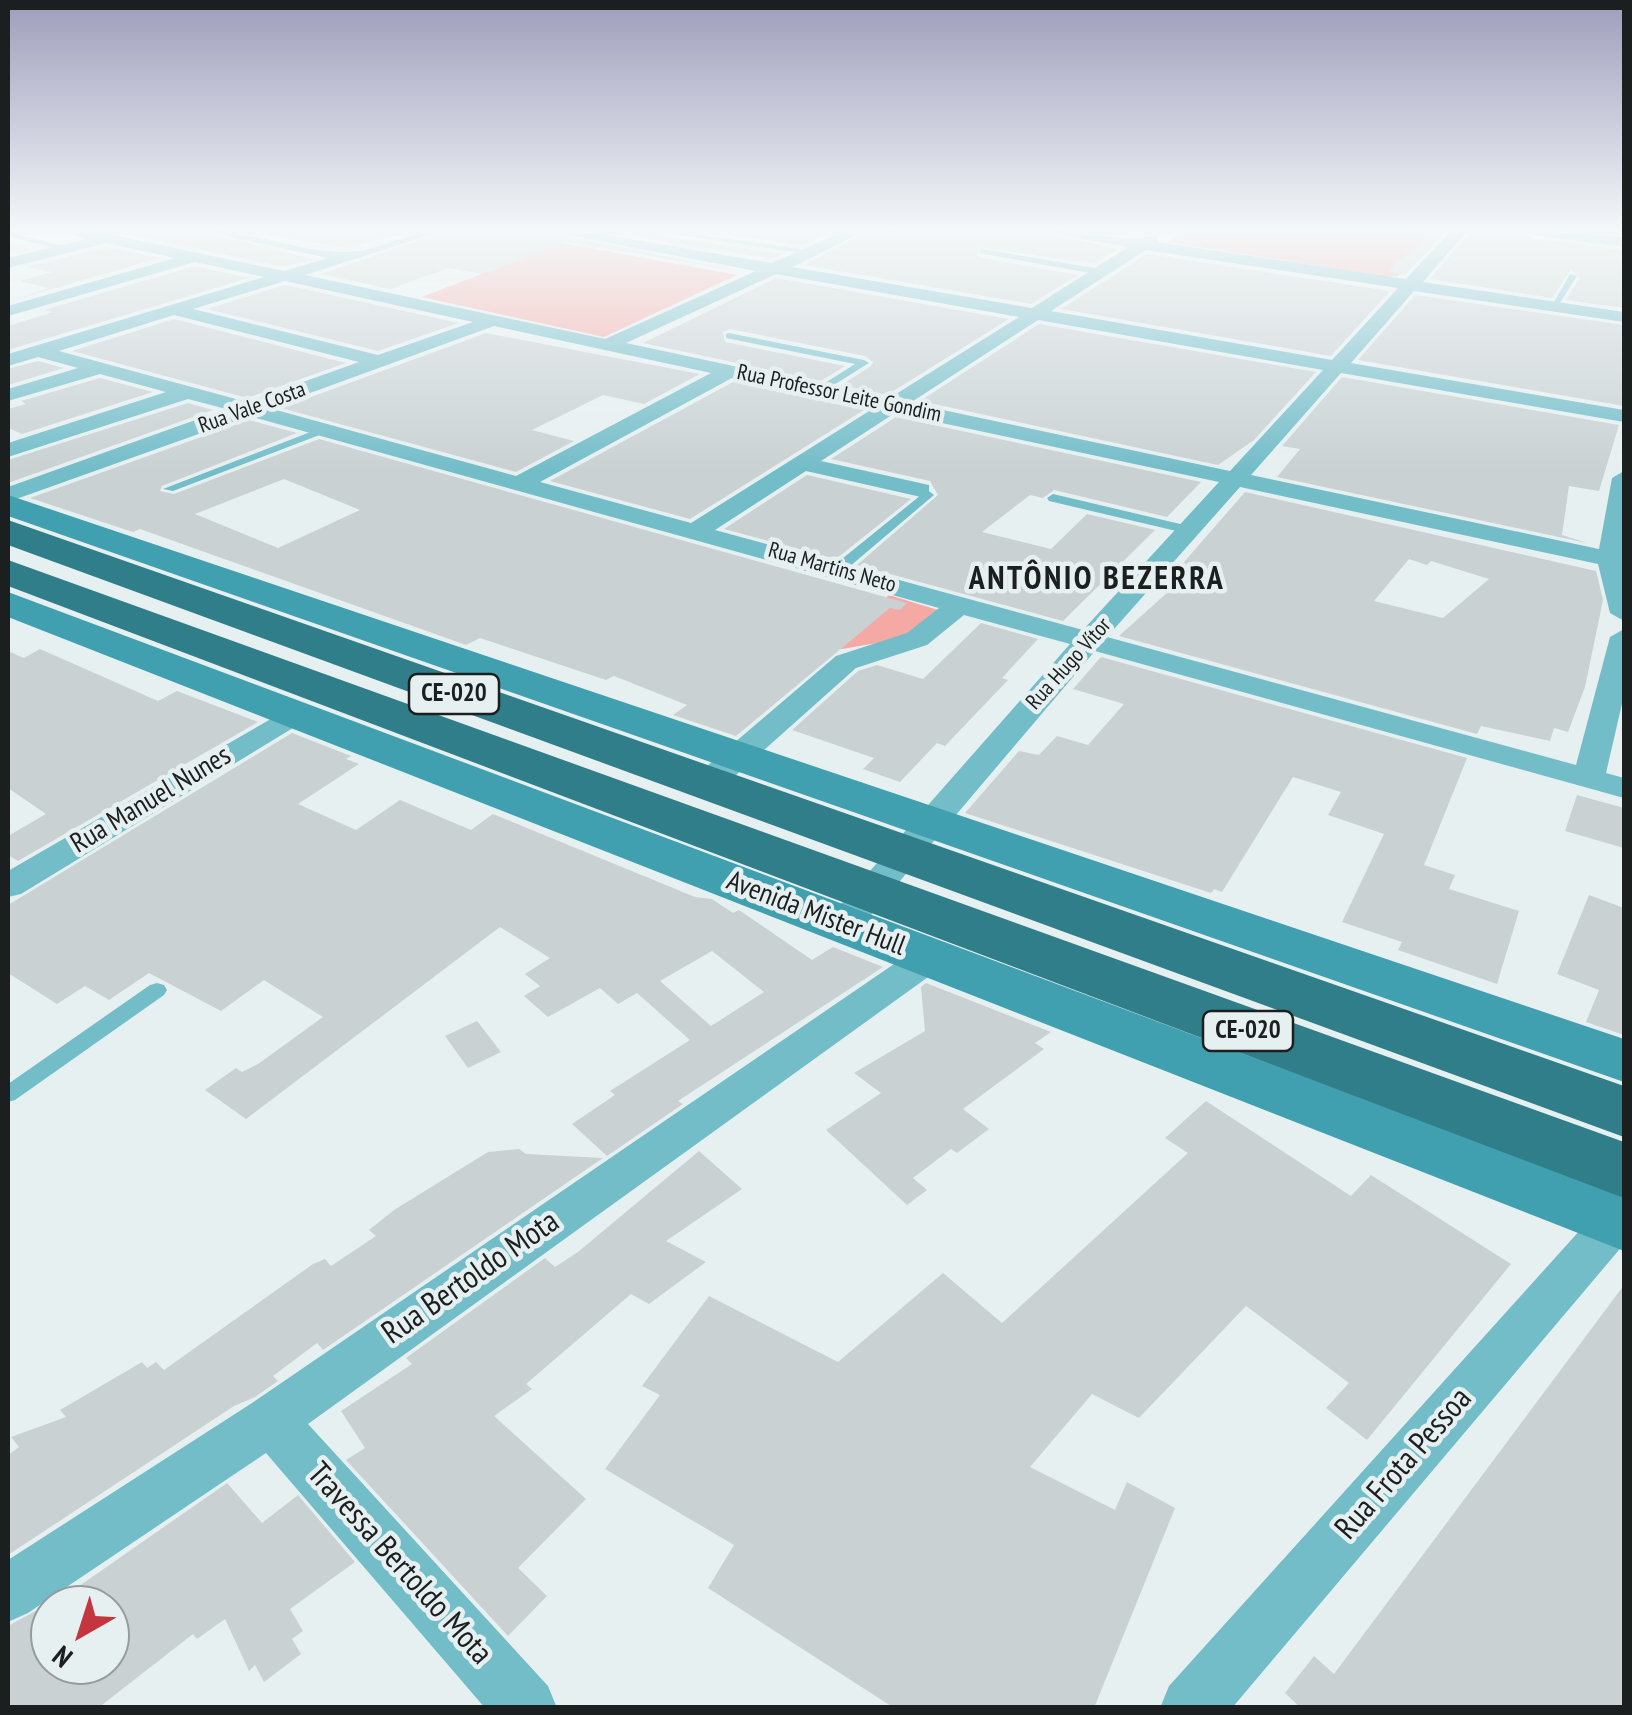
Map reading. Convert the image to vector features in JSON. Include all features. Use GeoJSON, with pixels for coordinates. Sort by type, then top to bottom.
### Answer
{"type":"FeatureCollection","features":[{"type":"Feature","properties":{"kind":"highway","name":"Avenida Mister Hull"},"geometry":{"type":"LineString","coordinates":[[23,534],[721,771],[886,874],[1624,1112]]}},
{"type":"Feature","properties":{"kind":"highway","name":"Avenida Mister Hull"},"geometry":{"type":"LineString","coordinates":[[23,534],[886,874],[1622,1205]]}},
{"type":"Feature","properties":{"kind":"main road","name":"Avenida Mister Hull"},"geometry":{"type":"LineString","coordinates":[[8,604],[295,714],[886,874],[1624,1061]]}},
{"type":"Feature","properties":{"kind":"main road","name":"Avenida Mister Hull"},"geometry":{"type":"LineString","coordinates":[[886,874],[930,958],[1622,1205]]}},
{"type":"Feature","properties":{"kind":"street"},"geometry":{"type":"LineString","coordinates":[[20,354],[174,310]]}},
{"type":"Feature","properties":{"kind":"street"},"geometry":{"type":"LineString","coordinates":[[174,310],[381,362]]}},
{"type":"Feature","properties":{"kind":"street","name":"Rua Professor Leite Gondim"},"geometry":{"type":"LineString","coordinates":[[448,310],[1610,558]]}},
{"type":"Feature","properties":{"kind":"street"},"geometry":{"type":"LineString","coordinates":[[609,344],[681,310]]}},
{"type":"Feature","properties":{"kind":"street"},"geometry":{"type":"LineString","coordinates":[[1008,310],[1624,416]]}},
{"type":"Feature","properties":{"kind":"street"},"geometry":{"type":"LineString","coordinates":[[698,530],[1044,310]]}},
{"type":"Feature","properties":{"kind":"street","name":"Rua Hugo Vítor"},"geometry":{"type":"LineString","coordinates":[[886,874],[1091,638],[1390,310]]}},
{"type":"Feature","properties":{"kind":"street"},"geometry":{"type":"LineString","coordinates":[[1573,310],[1624,318]]}},
{"type":"Feature","properties":{"kind":"street","name":"Rua Vale Costa"},"geometry":{"type":"LineString","coordinates":[[8,495],[496,320]]}},
{"type":"Feature","properties":{"kind":"street","name":"Rua Martins Neto"},"geometry":{"type":"LineString","coordinates":[[20,354],[100,368],[522,482],[1624,788]]}},
{"type":"Feature","properties":{"kind":"street"},"geometry":{"type":"LineString","coordinates":[[8,395],[100,368]]}},
{"type":"Feature","properties":{"kind":"street"},"geometry":{"type":"LineString","coordinates":[[522,482],[730,371]]}},
{"type":"Feature","properties":{"kind":"street"},"geometry":{"type":"LineString","coordinates":[[8,450],[188,392]]}},
{"type":"Feature","properties":{"kind":"street"},"geometry":{"type":"LineString","coordinates":[[805,464],[921,490]]}},
{"type":"Feature","properties":{"kind":"street"},"geometry":{"type":"LineString","coordinates":[[1624,478],[1610,558],[1624,613]]}},
{"type":"Feature","properties":{"kind":"street"},"geometry":{"type":"LineString","coordinates":[[721,771],[846,662],[869,651],[908,644],[962,603]]}},
{"type":"Feature","properties":{"kind":"street"},"geometry":{"type":"LineString","coordinates":[[1588,778],[1624,637]]}},
{"type":"Feature","properties":{"kind":"street","name":"Rua Manuel Nunes"},"geometry":{"type":"LineString","coordinates":[[8,886],[295,714]]}},
{"type":"Feature","properties":{"kind":"street","name":"Rua Bertoldo Mota"},"geometry":{"type":"LineString","coordinates":[[8,1593],[270,1420],[930,958]]}},
{"type":"Feature","properties":{"kind":"street","name":"Rua Frota Pessoa"},"geometry":{"type":"LineString","coordinates":[[1191,1708],[1622,1205]]}},
{"type":"Feature","properties":{"kind":"street","name":"Travessa Bertoldo Mota"},"geometry":{"type":"LineString","coordinates":[[270,1420],[526,1708]]}},
{"type":"Feature","properties":{"kind":"lane"},"geometry":{"type":"LineString","coordinates":[[729,336],[864,363],[821,390]]}},
{"type":"Feature","properties":{"kind":"lane"},"geometry":{"type":"LineString","coordinates":[[169,489],[326,429]]}},
{"type":"Feature","properties":{"kind":"lane"},"geometry":{"type":"LineString","coordinates":[[837,570],[928,495],[921,490]]}},
{"type":"Feature","properties":{"kind":"lane"},"geometry":{"type":"LineString","coordinates":[[1053,498],[1190,530]]}},
{"type":"Feature","properties":{"kind":"lane"},"geometry":{"type":"LineString","coordinates":[[8,1094],[156,990]]}},
{"type":"Feature","properties":{"kind":"shaded area"},"geometry":{"type":"Polygon","coordinates":[[[481,310],[662,310],[604,337],[481,310]]]}},
{"type":"Feature","properties":{"kind":"shaded area"},"geometry":{"type":"Polygon","coordinates":[[[889,595],[938,610],[907,638],[830,651],[889,595]]]}},
{"type":"Feature","properties":{"kind":"building"},"geometry":{"type":"Polygon","coordinates":[[[44,310],[142,310],[8,350],[8,326],[53,312],[44,310]]]}},
{"type":"Feature","properties":{"kind":"building"},"geometry":{"type":"Polygon","coordinates":[[[211,310],[400,310],[459,323],[378,351],[211,310]]]}},
{"type":"Feature","properties":{"kind":"building"},"geometry":{"type":"Polygon","coordinates":[[[710,310],[958,310],[1009,319],[887,395],[841,385],[871,366],[873,362],[865,356],[730,329],[723,332],[725,342],[845,366],[821,381],[643,343],[710,310]]]}},
{"type":"Feature","properties":{"kind":"building"},"geometry":{"type":"Polygon","coordinates":[[[1067,310],[1373,310],[1331,356],[1067,310]]]}},
{"type":"Feature","properties":{"kind":"building"},"geometry":{"type":"Polygon","coordinates":[[[1402,310],[1520,310],[1624,325],[1624,406],[1358,360],[1402,310]]]}},
{"type":"Feature","properties":{"kind":"building"},"geometry":{"type":"Polygon","coordinates":[[[174,319],[346,363],[247,398],[72,351],[174,319]]]}},
{"type":"Feature","properties":{"kind":"building"},"geometry":{"type":"Polygon","coordinates":[[[1039,324],[1316,372],[1254,440],[1218,465],[920,401],[1039,324]]]}},
{"type":"Feature","properties":{"kind":"building"},"geometry":{"type":"Polygon","coordinates":[[[486,333],[700,374],[644,404],[603,395],[532,430],[574,441],[516,472],[281,408],[486,333]]]}},
{"type":"Feature","properties":{"kind":"building"},"geometry":{"type":"Polygon","coordinates":[[[38,361],[64,368],[8,385],[8,369],[38,361]]]}},
{"type":"Feature","properties":{"kind":"building"},"geometry":{"type":"Polygon","coordinates":[[[1342,377],[1619,425],[1599,491],[1569,486],[1562,535],[1587,543],[1277,477],[1300,449],[1282,446],[1342,377]]]}},
{"type":"Feature","properties":{"kind":"building"},"geometry":{"type":"Polygon","coordinates":[[[100,378],[153,392],[22,434],[8,428],[8,409],[26,404],[21,401],[100,378]]]}},
{"type":"Feature","properties":{"kind":"building"},"geometry":{"type":"Polygon","coordinates":[[[733,382],[864,410],[690,519],[550,481],[733,382]]]}},
{"type":"Feature","properties":{"kind":"building"},"geometry":{"type":"Polygon","coordinates":[[[188,403],[213,410],[8,483],[8,460],[188,403]]]}},
{"type":"Feature","properties":{"kind":"building"},"geometry":{"type":"Polygon","coordinates":[[[896,417],[1201,482],[1167,517],[1054,490],[1043,498],[1030,495],[982,532],[1051,549],[1087,514],[1155,530],[1063,621],[857,565],[938,495],[930,481],[831,459],[896,417]]]}},
{"type":"Feature","properties":{"kind":"building"},"geometry":{"type":"Polygon","coordinates":[[[249,420],[297,433],[162,486],[160,491],[174,494],[319,439],[907,603],[900,610],[890,608],[736,736],[673,715],[687,705],[614,676],[606,680],[480,638],[466,645],[140,529],[133,532],[30,498],[249,420]],[[284,479],[195,514],[278,548],[360,510],[284,479]]]}},
{"type":"Feature","properties":{"kind":"building"},"geometry":{"type":"Polygon","coordinates":[[[807,475],[911,499],[836,559],[724,529],[807,475]]]}},
{"type":"Feature","properties":{"kind":"building"},"geometry":{"type":"Polygon","coordinates":[[[1245,492],[1596,571],[1603,600],[1585,687],[1568,732],[1554,728],[1550,741],[1481,726],[1477,734],[1119,636],[1190,572],[1178,569],[1245,492]],[[1409,559],[1374,601],[1443,618],[1489,579],[1431,561],[1427,565],[1409,559]]]}},
{"type":"Feature","properties":{"kind":"building"},"geometry":{"type":"Polygon","coordinates":[[[981,623],[1038,639],[1002,678],[1008,680],[945,746],[937,743],[900,782],[863,769],[874,758],[792,730],[858,671],[877,665],[923,679],[981,623]]]}},
{"type":"Feature","properties":{"kind":"building"},"geometry":{"type":"Polygon","coordinates":[[[40,649],[158,701],[177,691],[258,722],[18,861],[8,855],[8,836],[46,814],[8,788],[8,651],[24,658],[40,649]]]}},
{"type":"Feature","properties":{"kind":"building"},"geometry":{"type":"Polygon","coordinates":[[[1101,657],[1467,758],[1424,865],[1455,875],[1449,889],[1519,911],[1497,984],[1398,950],[1402,942],[1342,922],[1384,834],[1328,815],[1341,792],[1293,777],[1222,892],[1214,889],[1211,893],[965,813],[1019,751],[1039,755],[1057,736],[1088,745],[1124,704],[1073,689],[1101,657]]]}},
{"type":"Feature","properties":{"kind":"building"},"geometry":{"type":"Polygon","coordinates":[[[292,733],[351,756],[346,759],[359,764],[298,804],[356,830],[400,800],[471,830],[493,814],[695,897],[712,899],[733,913],[739,910],[812,960],[833,947],[883,967],[678,1101],[683,1104],[607,1156],[572,1124],[615,1095],[610,1091],[690,1040],[637,993],[618,1004],[600,988],[548,1017],[524,996],[540,986],[525,974],[550,958],[500,927],[246,1119],[205,1090],[236,1068],[242,1072],[258,1064],[323,1017],[264,980],[221,1011],[149,973],[109,1000],[85,986],[57,1004],[8,973],[8,905],[292,733]],[[712,951],[660,981],[711,1026],[764,992],[712,951]]]}},
{"type":"Feature","properties":{"kind":"building"},"geometry":{"type":"Polygon","coordinates":[[[1577,795],[1624,808],[1624,848],[1565,831],[1577,795]]]}},
{"type":"Feature","properties":{"kind":"building"},"geometry":{"type":"Polygon","coordinates":[[[1589,895],[1624,908],[1624,1035],[1586,1022],[1599,990],[1557,974],[1589,895]]]}},
{"type":"Feature","properties":{"kind":"building"},"geometry":{"type":"Polygon","coordinates":[[[926,983],[1051,1032],[1035,1043],[1044,1049],[963,1109],[989,1129],[957,1153],[951,1149],[913,1178],[927,1190],[907,1205],[826,1130],[881,1093],[854,1073],[925,1031],[921,987],[926,983]]]}},
{"type":"Feature","properties":{"kind":"building"},"geometry":{"type":"Polygon","coordinates":[[[477,1021],[501,1052],[468,1068],[445,1036],[477,1021]]]}},
{"type":"Feature","properties":{"kind":"building"},"geometry":{"type":"Polygon","coordinates":[[[1206,1101],[1351,1196],[1371,1175],[1511,1264],[1367,1440],[1326,1408],[1349,1383],[1246,1306],[1139,1418],[1092,1394],[1030,1467],[1115,1510],[1127,1482],[1175,1508],[1094,1708],[894,1708],[708,1588],[734,1545],[605,1469],[660,1395],[642,1386],[709,1296],[838,1362],[943,1273],[1002,1323],[1188,1153],[1165,1138],[1206,1101]]]}},
{"type":"Feature","properties":{"kind":"building"},"geometry":{"type":"Polygon","coordinates":[[[519,1149],[526,1154],[603,1158],[323,1350],[317,1343],[273,1376],[278,1381],[255,1397],[234,1406],[8,1555],[8,1455],[19,1447],[11,1437],[66,1417],[60,1410],[142,1362],[147,1368],[156,1362],[164,1370],[313,1264],[325,1259],[331,1266],[376,1236],[369,1230],[394,1210],[488,1152],[519,1149]]]}},
{"type":"Feature","properties":{"kind":"building"},"geometry":{"type":"Polygon","coordinates":[[[699,1151],[742,1189],[666,1241],[706,1262],[649,1304],[631,1294],[526,1384],[532,1389],[494,1416],[586,1499],[518,1568],[547,1596],[508,1636],[346,1460],[365,1448],[341,1411],[412,1364],[406,1358],[545,1258],[555,1267],[578,1252],[699,1151]]]}},
{"type":"Feature","properties":{"kind":"building"},"geometry":{"type":"Polygon","coordinates":[[[1624,1285],[1624,1708],[1301,1708],[1285,1693],[1314,1656],[1334,1674],[1624,1285]]]}},
{"type":"Feature","properties":{"kind":"building"},"geometry":{"type":"Polygon","coordinates":[[[227,1483],[262,1523],[298,1495],[355,1562],[290,1609],[303,1631],[292,1639],[301,1654],[264,1682],[255,1665],[249,1671],[225,1619],[197,1639],[193,1634],[130,1683],[130,1585],[81,1585],[227,1483]]]}},
{"type":"Feature","properties":{"kind":"building"},"geometry":{"type":"Polygon","coordinates":[[[30,1614],[30,1685],[128,1685],[98,1708],[8,1708],[8,1626],[30,1614]]]}},
{"type":"Feature","properties":{"kind":"district","name":"ANTÔNIO BEZERRA"},"geometry":{"type":"Point","coordinates":[1097,580]}}]}
